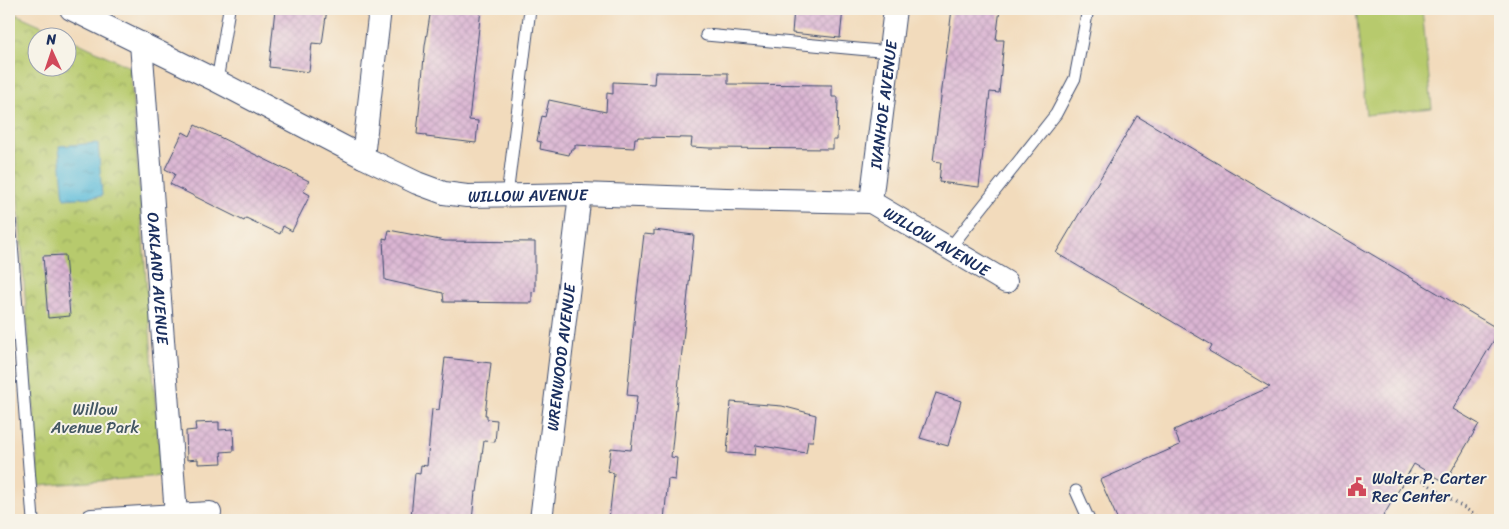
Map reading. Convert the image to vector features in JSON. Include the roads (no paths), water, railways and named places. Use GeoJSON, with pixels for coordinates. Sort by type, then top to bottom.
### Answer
{"type":"FeatureCollection","features":[{"type":"Feature","properties":{"kind":"street"},"geometry":{"type":"LineString","coordinates":[[363,156],[380,9]]}},
{"type":"Feature","properties":{"kind":"street","name":"IVANHOE AVENUE"},"geometry":{"type":"LineString","coordinates":[[872,202],[895,9]]}},
{"type":"Feature","properties":{"kind":"street","name":"WILLOW AVENUE"},"geometry":{"type":"LineString","coordinates":[[83,12],[363,156],[417,183],[444,193],[467,196],[580,194],[872,202],[1006,282]]}},
{"type":"Feature","properties":{"kind":"street","name":"OAKLAND AVENUE"},"geometry":{"type":"LineString","coordinates":[[141,43],[176,515]]}},
{"type":"Feature","properties":{"kind":"street","name":"WRENWOOD AVENUE"},"geometry":{"type":"LineString","coordinates":[[541,520],[580,194]]}},
{"type":"Feature","properties":{"kind":"street"},"geometry":{"type":"LineString","coordinates":[[92,520],[210,513]]}},
{"type":"Feature","properties":{"kind":"lane"},"geometry":{"type":"LineString","coordinates":[[217,81],[229,9]]}},
{"type":"Feature","properties":{"kind":"lane"},"geometry":{"type":"LineString","coordinates":[[507,196],[530,9]]}},
{"type":"Feature","properties":{"kind":"lane"},"geometry":{"type":"LineString","coordinates":[[949,249],[1056,114],[1075,78],[1088,9]]}},
{"type":"Feature","properties":{"kind":"lane"},"geometry":{"type":"LineString","coordinates":[[706,35],[890,52]]}},
{"type":"Feature","properties":{"kind":"lane"},"geometry":{"type":"LineString","coordinates":[[9,204],[33,520]]}},
{"type":"Feature","properties":{"kind":"lane"},"geometry":{"type":"LineString","coordinates":[[1076,491],[1089,520]]}},
{"type":"Feature","properties":{"kind":"water"},"geometry":{"type":"Polygon","coordinates":[[[98,143],[102,196],[64,199],[59,146],[98,143]]]}},
{"type":"Feature","properties":{"kind":"place","name":"Walter P. Carter Rec Center"},"geometry":{"type":"Point","coordinates":[1357,487]}},
{"type":"Feature","properties":{"kind":"park label","name":"Willow Avenue Park"},"geometry":{"type":"Point","coordinates":[95,418]}}]}
